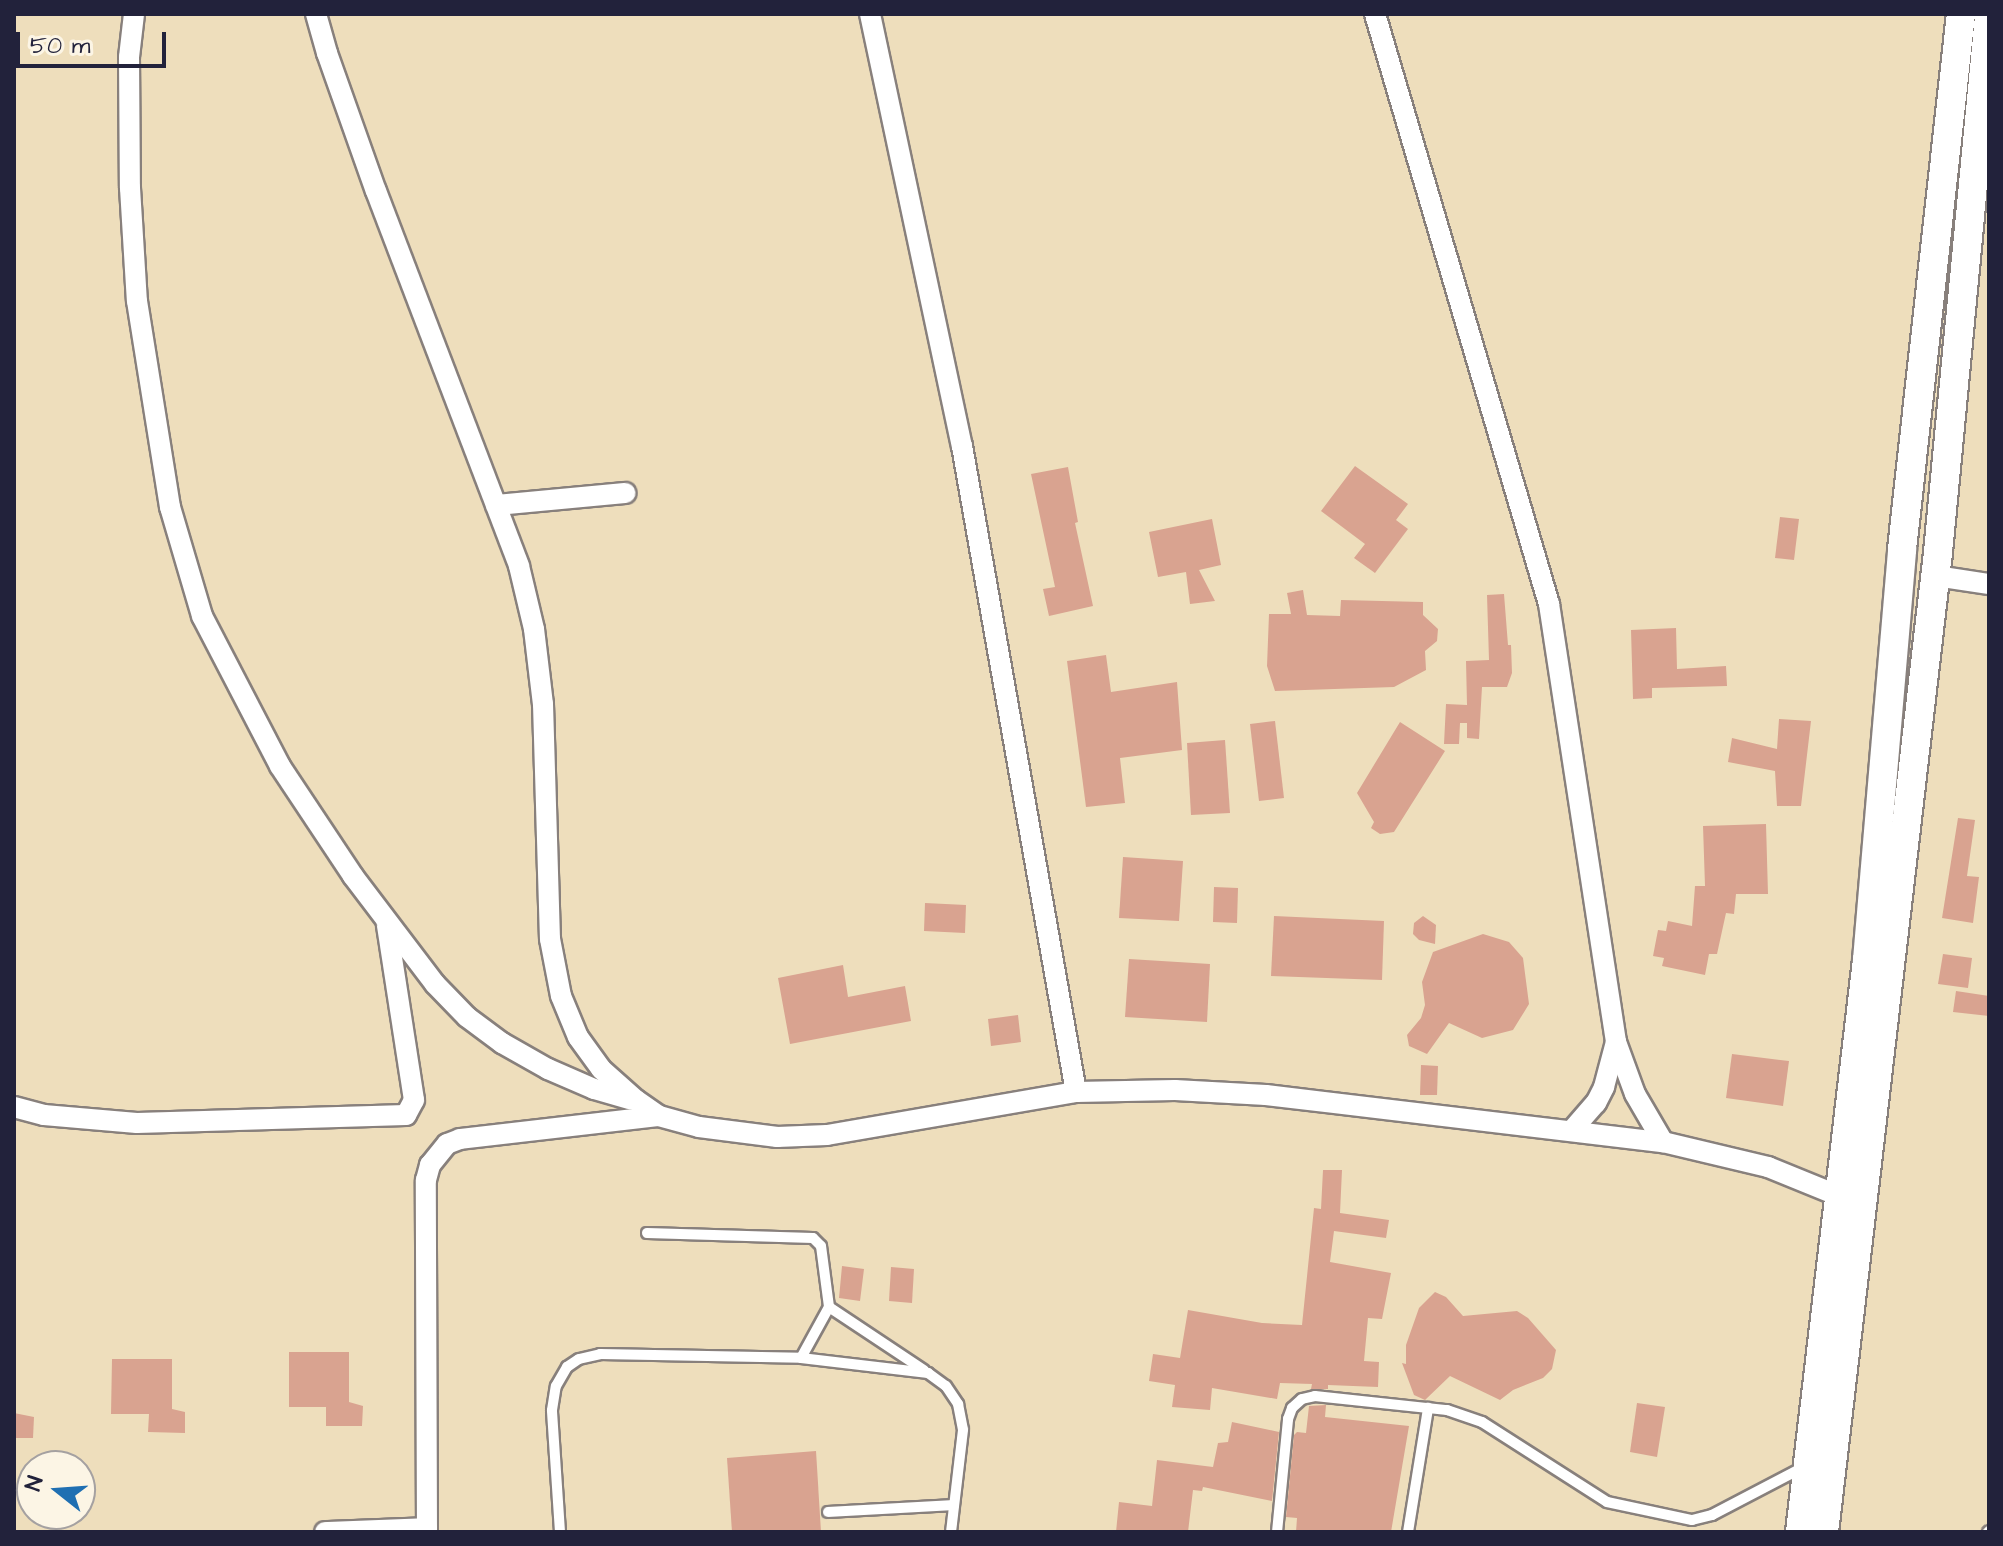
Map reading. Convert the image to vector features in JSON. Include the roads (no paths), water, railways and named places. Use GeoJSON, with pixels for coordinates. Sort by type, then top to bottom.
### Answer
{"type":"FeatureCollection","features":[{"type":"Feature","properties":{"kind":"main road"},"geometry":{"type":"LineString","coordinates":[[1800,1532],[1819,1466],[1936,576],[1975,78],[1961,14]]}},
{"type":"Feature","properties":{"kind":"main road"},"geometry":{"type":"LineString","coordinates":[[1824,1532],[1819,1466],[1839,1196],[1867,960],[1902,549],[1975,78],[1989,16]]}},
{"type":"Feature","properties":{"kind":"street"},"geometry":{"type":"LineString","coordinates":[[134,14],[129,86],[137,301],[170,507],[202,616],[280,766],[386,921],[435,984],[467,1017],[502,1043],[571,1079],[636,1100]]}},
{"type":"Feature","properties":{"kind":"street"},"geometry":{"type":"LineString","coordinates":[[316,14],[376,191],[519,566],[534,629],[543,704],[550,939],[561,996],[586,1047],[601,1069],[659,1116]]}},
{"type":"Feature","properties":{"kind":"street"},"geometry":{"type":"LineString","coordinates":[[870,14],[962,446],[1076,1092]]}},
{"type":"Feature","properties":{"kind":"street"},"geometry":{"type":"LineString","coordinates":[[1375,14],[1549,604],[1616,1042],[1635,1094],[1663,1142]]}},
{"type":"Feature","properties":{"kind":"street"},"geometry":{"type":"LineString","coordinates":[[496,505],[625,493]]}},
{"type":"Feature","properties":{"kind":"street"},"geometry":{"type":"LineString","coordinates":[[1936,576],[1989,584]]}},
{"type":"Feature","properties":{"kind":"street"},"geometry":{"type":"LineString","coordinates":[[14,1107],[69,1118],[137,1123],[406,1115],[414,1100],[386,921]]}},
{"type":"Feature","properties":{"kind":"street"},"geometry":{"type":"LineString","coordinates":[[1573,1129],[1600,1095],[1616,1042]]}},
{"type":"Feature","properties":{"kind":"street"},"geometry":{"type":"LineString","coordinates":[[325,1532],[427,1530],[426,1180],[430,1165],[447,1144],[460,1139],[659,1116],[734,1134],[827,1135],[1076,1092],[1175,1090],[1266,1095],[1663,1142],[1768,1167],[1839,1196]]}},
{"type":"Feature","properties":{"kind":"lane"},"geometry":{"type":"LineString","coordinates":[[647,1233],[801,1235],[813,1238],[821,1246],[829,1307],[801,1358]]}},
{"type":"Feature","properties":{"kind":"lane"},"geometry":{"type":"LineString","coordinates":[[829,1307],[946,1386],[958,1404],[963,1430],[951,1532]]}},
{"type":"Feature","properties":{"kind":"lane"},"geometry":{"type":"LineString","coordinates":[[560,1532],[552,1410],[556,1386],[567,1367],[579,1359],[600,1354],[801,1358],[928,1373]]}},
{"type":"Feature","properties":{"kind":"lane"},"geometry":{"type":"LineString","coordinates":[[1277,1532],[1288,1419],[1292,1408],[1302,1399],[1315,1396],[1447,1410],[1482,1422],[1619,1507],[1692,1520],[1712,1515],[1819,1466]]}},
{"type":"Feature","properties":{"kind":"lane"},"geometry":{"type":"LineString","coordinates":[[1408,1532],[1428,1408]]}},
{"type":"Feature","properties":{"kind":"lane"},"geometry":{"type":"LineString","coordinates":[[828,1512],[954,1505]]}}]}
